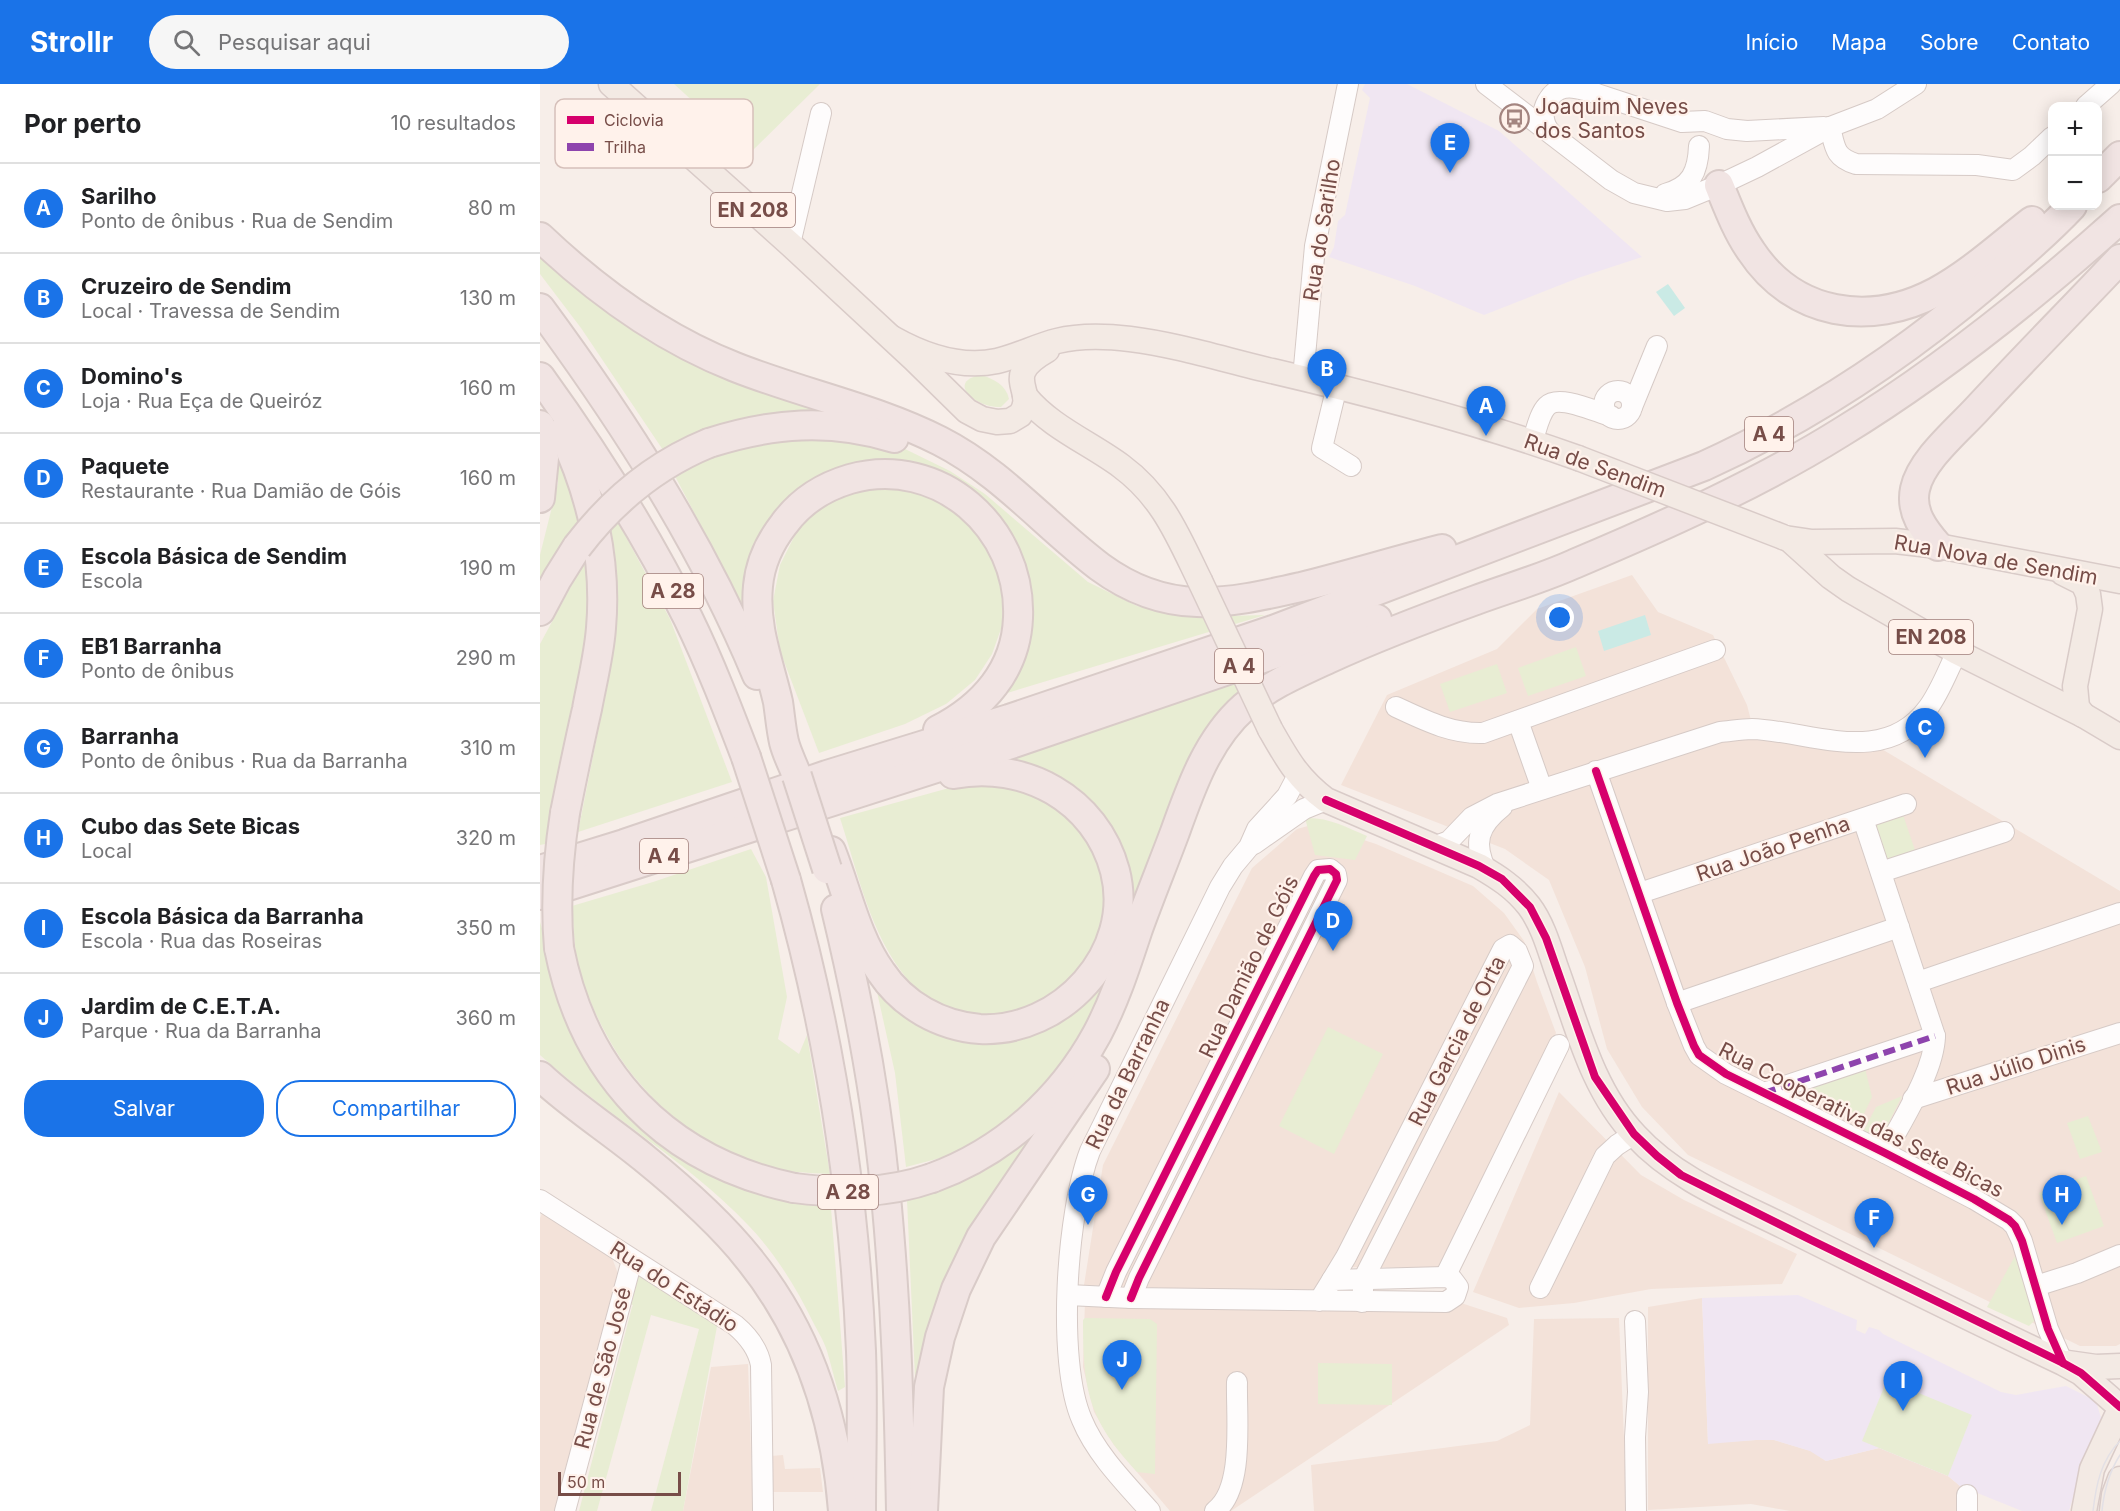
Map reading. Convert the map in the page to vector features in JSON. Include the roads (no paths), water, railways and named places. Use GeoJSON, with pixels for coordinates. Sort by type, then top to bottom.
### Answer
{"type":"FeatureCollection","features":[{"type":"Feature","properties":{"kind":"highway"},"geometry":{"type":"LineString","coordinates":[[1719,185],[1743,238],[1769,274],[1792,292],[1838,311],[1891,309],[1921,299],[1952,283],[2048,209]]}},
{"type":"Feature","properties":{"kind":"highway","name":"A 4"},"geometry":{"type":"LineString","coordinates":[[540,870],[827,775],[1010,719],[1273,630],[1679,477],[1755,442],[1862,379],[1916,341],[1973,296],[2068,210]]}},
{"type":"Feature","properties":{"kind":"highway","name":"A 4"},"geometry":{"type":"LineString","coordinates":[[540,895],[1014,743],[1688,513],[1810,451],[1892,399],[2003,316],[2120,219]]}},
{"type":"Feature","properties":{"kind":"highway"},"geometry":{"type":"LineString","coordinates":[[540,237],[601,290],[665,334],[735,367],[909,427],[942,443],[969,459],[1111,576],[1166,599],[1192,603],[1250,599],[1340,577],[1609,503]]}},
{"type":"Feature","properties":{"kind":"highway"},"geometry":{"type":"LineString","coordinates":[[1938,546],[1924,530],[1914,506],[1914,492],[1922,470],[2120,259]]}},
{"type":"Feature","properties":{"kind":"highway","name":"A 28"},"geometry":{"type":"LineString","coordinates":[[540,308],[607,402],[692,542],[753,664],[829,860],[860,1021],[882,1157],[894,1300],[901,1511]]}},
{"type":"Feature","properties":{"kind":"highway","name":"A 28"},"geometry":{"type":"LineString","coordinates":[[540,377],[606,474],[674,591],[714,676],[746,757],[786,880],[814,983],[826,1042],[849,1195],[861,1352],[861,1511]]}},
{"type":"Feature","properties":{"kind":"highway"},"geometry":{"type":"LineString","coordinates":[[540,396],[569,446],[584,485],[600,562],[602,608],[599,645],[559,853],[556,902],[559,948],[570,993],[586,1034],[612,1075],[643,1110],[685,1145],[707,1158],[749,1177],[794,1188],[838,1192],[876,1191],[915,1184],[932,1178],[973,1161],[1007,1139],[1054,1095],[1083,1057],[1109,1009],[1185,804],[1207,756],[1226,726],[1242,709],[1289,677],[1420,620],[1572,566],[1688,513]]}},
{"type":"Feature","properties":{"kind":"highway"},"geometry":{"type":"LineString","coordinates":[[540,425],[544,458],[540,498]]}},
{"type":"Feature","properties":{"kind":"highway"},"geometry":{"type":"LineString","coordinates":[[540,611],[556,579],[577,547],[602,516],[635,485],[671,461],[709,443],[764,428],[818,425],[864,430],[909,442],[935,452],[990,481],[1026,505]]}},
{"type":"Feature","properties":{"kind":"highway"},"geometry":{"type":"LineString","coordinates":[[785,745],[778,702],[759,631],[757,606],[762,564],[779,531],[790,515],[808,499],[824,489],[864,476],[885,474],[909,476],[953,493],[973,508],[988,525],[1001,543],[1013,576],[1018,610],[1018,631],[1006,668],[999,682],[987,695],[957,721],[937,731],[859,759],[827,775]]}},
{"type":"Feature","properties":{"kind":"highway"},"geometry":{"type":"LineString","coordinates":[[923,1511],[929,1387],[938,1345],[956,1289],[981,1237],[1080,1092],[1118,1027],[1138,979],[1158,920],[1207,756]]}},
{"type":"Feature","properties":{"kind":"highway"},"geometry":{"type":"LineString","coordinates":[[788,815],[963,772],[999,771],[1035,780],[1052,788],[1080,809],[1101,838],[1115,872],[1117,909],[1115,927],[1100,962],[1090,978],[1066,1002],[1051,1012],[1034,1021],[1002,1029],[975,1028],[946,1022],[918,1010],[882,974],[863,938],[829,860]]}},
{"type":"Feature","properties":{"kind":"highway"},"geometry":{"type":"LineString","coordinates":[[540,1076],[568,1101],[670,1179],[749,1258],[769,1286],[787,1316],[816,1376],[829,1416],[837,1456],[843,1511]]}},
{"type":"Feature","properties":{"kind":"highway"},"geometry":{"type":"LineString","coordinates":[[540,1097],[721,1228]]}},
{"type":"Feature","properties":{"kind":"main road","name":"Rua de Sendim"},"geometry":{"type":"LineString","coordinates":[[612,84],[629,99]]}},
{"type":"Feature","properties":{"kind":"main road","name":"Rua de Sendim"},"geometry":{"type":"LineString","coordinates":[[705,168],[974,415],[990,421],[1004,422],[1020,415],[1025,406],[1022,373],[1029,364],[1049,350],[1080,337]]}},
{"type":"Feature","properties":{"kind":"main road","name":"Rua de Sendim"},"geometry":{"type":"LineString","coordinates":[[892,338],[930,356],[954,362],[994,361],[1080,337],[1108,337],[1153,342],[1336,386],[1532,442],[1786,539]]}},
{"type":"Feature","properties":{"kind":"main road","name":"Rua de Sendim"},"geometry":{"type":"LineString","coordinates":[[974,362],[992,365],[1007,373],[1024,394]]}},
{"type":"Feature","properties":{"kind":"main road"},"geometry":{"type":"LineString","coordinates":[[955,399],[948,388],[949,377],[956,368],[974,362]]}},
{"type":"Feature","properties":{"kind":"main road"},"geometry":{"type":"LineString","coordinates":[[1024,394],[1043,414],[1109,458],[1139,481],[1157,499],[1200,581],[1270,729],[1298,775],[1310,788],[1326,800],[1486,870],[1502,879],[1530,907],[1546,938],[1595,1077],[1634,1134],[1681,1175],[2063,1362],[2081,1373],[2120,1407]]}},
{"type":"Feature","properties":{"kind":"main road"},"geometry":{"type":"LineString","coordinates":[[1004,422],[1051,431],[1076,440],[1109,458]]}},
{"type":"Feature","properties":{"kind":"main road","name":"Rua Nova de Sendim"},"geometry":{"type":"LineString","coordinates":[[1786,539],[1895,541],[1938,546],[2120,582]]}},
{"type":"Feature","properties":{"kind":"main road","name":"EN 208"},"geometry":{"type":"LineString","coordinates":[[1786,539],[1848,589],[1957,652],[2084,714],[2120,737]]}},
{"type":"Feature","properties":{"kind":"main road"},"geometry":{"type":"LineString","coordinates":[[1819,567],[1824,548],[1836,541]]}},
{"type":"Feature","properties":{"kind":"main road"},"geometry":{"type":"LineString","coordinates":[[2046,568],[2067,574],[2083,583],[2088,594],[2090,609]]}},
{"type":"Feature","properties":{"kind":"main road"},"geometry":{"type":"LineString","coordinates":[[2084,714],[2077,707],[2074,697],[2077,669],[2090,609],[2102,587],[2120,582]]}},
{"type":"Feature","properties":{"kind":"main road"},"geometry":{"type":"LineString","coordinates":[[2045,694],[2052,696],[2063,690],[2077,669]]}},
{"type":"Feature","properties":{"kind":"main road"},"geometry":{"type":"LineString","coordinates":[[2063,1362],[2096,1367],[2120,1366]]}},
{"type":"Feature","properties":{"kind":"main road"},"geometry":{"type":"LineString","coordinates":[[2084,1511],[2092,1469],[2120,1407],[2120,1387]]}},
{"type":"Feature","properties":{"kind":"main road"},"geometry":{"type":"LineString","coordinates":[[2112,1511],[2114,1495],[2120,1479]]}},
{"type":"Feature","properties":{"kind":"street","name":"Rua do Sarilho"},"geometry":{"type":"LineString","coordinates":[[1303,378],[1314,246],[1348,84]]}},
{"type":"Feature","properties":{"kind":"street"},"geometry":{"type":"LineString","coordinates":[[1486,84],[1566,147],[1623,188],[1650,198],[1667,201],[1685,199],[1719,185],[1830,127],[1877,109],[1916,84]]}},
{"type":"Feature","properties":{"kind":"street"},"geometry":{"type":"LineString","coordinates":[[1575,84],[1597,94]]}},
{"type":"Feature","properties":{"kind":"street"},"geometry":{"type":"LineString","coordinates":[[2091,102],[2111,84]]}},
{"type":"Feature","properties":{"kind":"street"},"geometry":{"type":"LineString","coordinates":[[1566,147],[1551,133],[1545,123],[1544,113],[1546,101],[1554,92],[1565,88],[1578,88],[1682,122],[1705,121],[1727,129],[1747,131],[1830,127]]}},
{"type":"Feature","properties":{"kind":"street"},"geometry":{"type":"LineString","coordinates":[[790,244],[821,113]]}},
{"type":"Feature","properties":{"kind":"street"},"geometry":{"type":"LineString","coordinates":[[1682,122],[1690,129],[1719,185]]}},
{"type":"Feature","properties":{"kind":"street"},"geometry":{"type":"LineString","coordinates":[[1830,127],[1836,151],[1843,159],[1856,164],[1977,165],[2013,170],[2048,141]]}},
{"type":"Feature","properties":{"kind":"street"},"geometry":{"type":"LineString","coordinates":[[1650,198],[1677,191],[1684,186],[1697,166],[1699,146]]}},
{"type":"Feature","properties":{"kind":"street"},"geometry":{"type":"LineString","coordinates":[[1532,442],[1547,406],[1562,401],[1620,419],[1628,415],[1657,346]]}},
{"type":"Feature","properties":{"kind":"street"},"geometry":{"type":"LineString","coordinates":[[1577,405],[1644,380]]}},
{"type":"Feature","properties":{"kind":"street"},"geometry":{"type":"LineString","coordinates":[[1336,386],[1322,448],[1351,466]]}},
{"type":"Feature","properties":{"kind":"street"},"geometry":{"type":"LineString","coordinates":[[1611,416],[1607,414],[1604,405],[1612,392],[1628,394],[1632,407]]}},
{"type":"Feature","properties":{"kind":"street"},"geometry":{"type":"LineString","coordinates":[[1396,707],[1426,722],[1450,730],[1483,733],[1715,650]]}},
{"type":"Feature","properties":{"kind":"street"},"geometry":{"type":"LineString","coordinates":[[1433,847],[1449,841],[1472,817],[1484,810],[1596,771],[1720,732],[1751,729],[1782,732],[1816,740],[1855,742],[1886,739],[1908,728],[1928,709],[1957,652]]}},
{"type":"Feature","properties":{"kind":"street"},"geometry":{"type":"LineString","coordinates":[[1518,720],[1542,789]]}},
{"type":"Feature","properties":{"kind":"street","name":"Rua Cooperativa das Sete Bicas"},"geometry":{"type":"LineString","coordinates":[[1596,771],[1677,1003],[1699,1055],[1726,1074],[1885,1153],[1974,1199],[2009,1220],[2015,1226],[2022,1241],[2053,1345],[2063,1362]]}},
{"type":"Feature","properties":{"kind":"street","name":"Rua da Barranha"},"geometry":{"type":"LineString","coordinates":[[1144,1509],[1090,1436],[1078,1410],[1071,1381],[1068,1295],[1078,1191],[1090,1151],[1220,887],[1233,866],[1249,847],[1257,829],[1287,796],[1298,775]]}},
{"type":"Feature","properties":{"kind":"street"},"geometry":{"type":"LineString","coordinates":[[1486,870],[1479,856],[1478,844],[1481,833],[1488,819],[1514,799]]}},
{"type":"Feature","properties":{"kind":"street","name":"Rua da Barranha"},"geometry":{"type":"LineString","coordinates":[[1249,847],[1304,809],[1326,800]]}},
{"type":"Feature","properties":{"kind":"street","name":"Rua João Penha"},"geometry":{"type":"LineString","coordinates":[[1640,893],[1906,804]]}},
{"type":"Feature","properties":{"kind":"street"},"geometry":{"type":"LineString","coordinates":[[1863,819],[1935,1036],[1929,1066],[1885,1153]]}},
{"type":"Feature","properties":{"kind":"street"},"geometry":{"type":"LineString","coordinates":[[1881,872],[2004,832]]}},
{"type":"Feature","properties":{"kind":"street","name":"Rua Damião de Góis"},"geometry":{"type":"LineString","coordinates":[[1106,1297],[1116,1272],[1314,876],[1318,870],[1330,869],[1336,874],[1337,880],[1131,1298]]}},
{"type":"Feature","properties":{"kind":"street"},"geometry":{"type":"LineString","coordinates":[[1918,982],[2120,913]]}},
{"type":"Feature","properties":{"kind":"street"},"geometry":{"type":"LineString","coordinates":[[1677,1003],[1899,927]]}},
{"type":"Feature","properties":{"kind":"street","name":"Rua Garcia de Orta"},"geometry":{"type":"LineString","coordinates":[[1332,1280],[1347,1257],[1503,949],[1510,945],[1517,951],[1523,966],[1364,1278]]}},
{"type":"Feature","properties":{"kind":"street","name":"Rua Júlio Dinis"},"geometry":{"type":"LineString","coordinates":[[1913,1099],[2120,1033]]}},
{"type":"Feature","properties":{"kind":"street"},"geometry":{"type":"LineString","coordinates":[[1764,1093],[1935,1036]]}},
{"type":"Feature","properties":{"kind":"street"},"geometry":{"type":"LineString","coordinates":[[1445,1277],[1559,1046]]}},
{"type":"Feature","properties":{"kind":"street"},"geometry":{"type":"LineString","coordinates":[[1540,1288],[1605,1156],[1617,1144],[1634,1134]]}},
{"type":"Feature","properties":{"kind":"street","name":"Rua do Estádio"},"geometry":{"type":"LineString","coordinates":[[540,1200],[735,1325],[746,1335],[759,1355],[763,1511]]}},
{"type":"Feature","properties":{"kind":"street"},"geometry":{"type":"LineString","coordinates":[[2036,1286],[2077,1273],[2120,1255]]}},
{"type":"Feature","properties":{"kind":"street","name":"Rua de São José"},"geometry":{"type":"LineString","coordinates":[[565,1511],[632,1260]]}},
{"type":"Feature","properties":{"kind":"street"},"geometry":{"type":"LineString","coordinates":[[1068,1295],[1131,1298],[1362,1302],[1446,1302],[1455,1296],[1458,1287],[1452,1279],[1445,1277],[1332,1280],[1319,1301]]}},
{"type":"Feature","properties":{"kind":"street"},"geometry":{"type":"LineString","coordinates":[[1362,1302],[1364,1278]]}},
{"type":"Feature","properties":{"kind":"street"},"geometry":{"type":"LineString","coordinates":[[1635,1321],[1638,1392],[1635,1437],[1636,1511]]}},
{"type":"Feature","properties":{"kind":"street"},"geometry":{"type":"LineString","coordinates":[[1215,1511],[1222,1506],[1235,1478],[1237,1382]]}},
{"type":"Feature","properties":{"kind":"water"},"geometry":{"type":"Polygon","coordinates":[[[1668,284],[1685,308],[1674,316],[1656,292],[1668,284]]]}},
{"type":"Feature","properties":{"kind":"water"},"geometry":{"type":"Polygon","coordinates":[[[1645,615],[1651,635],[1604,651],[1598,631],[1645,615]]]}},
{"type":"Feature","properties":{"kind":"tram line"},"geometry":{"type":"LineString","coordinates":[[2093,1511],[2100,1473],[2108,1456],[2120,1441]]}},
{"type":"Feature","properties":{"kind":"tram line"},"geometry":{"type":"LineString","coordinates":[[2102,1511],[2108,1482],[2120,1455]]}},
{"type":"Feature","properties":{"kind":"place","name":"Joaquim Neves dos Santos"},"geometry":{"type":"Point","coordinates":[1514,119]}},
{"type":"Feature","properties":{"kind":"place","name":"Escola Básica de Sendim"},"geometry":{"type":"Point","coordinates":[1450,173]}},
{"type":"Feature","properties":{"kind":"place","name":"Cruzeiro de Sendim"},"geometry":{"type":"Point","coordinates":[1327,399]}},
{"type":"Feature","properties":{"kind":"place","name":"Sarilho"},"geometry":{"type":"Point","coordinates":[1486,436]}},
{"type":"Feature","properties":{"kind":"place","name":"Domino's"},"geometry":{"type":"Point","coordinates":[1925,758]}},
{"type":"Feature","properties":{"kind":"place","name":"Paquete"},"geometry":{"type":"Point","coordinates":[1333,951]}},
{"type":"Feature","properties":{"kind":"place","name":"Barranha"},"geometry":{"type":"Point","coordinates":[1088,1225]}},
{"type":"Feature","properties":{"kind":"place","name":"Cubo das Sete Bicas"},"geometry":{"type":"Point","coordinates":[2062,1225]}},
{"type":"Feature","properties":{"kind":"place","name":"EB1 Barranha"},"geometry":{"type":"Point","coordinates":[1874,1248]}},
{"type":"Feature","properties":{"kind":"place","name":"Jardim de C.E.T.A."},"geometry":{"type":"Point","coordinates":[1122,1390]}},
{"type":"Feature","properties":{"kind":"place","name":"Escola Básica da Barranha"},"geometry":{"type":"Point","coordinates":[1903,1411]}}]}
